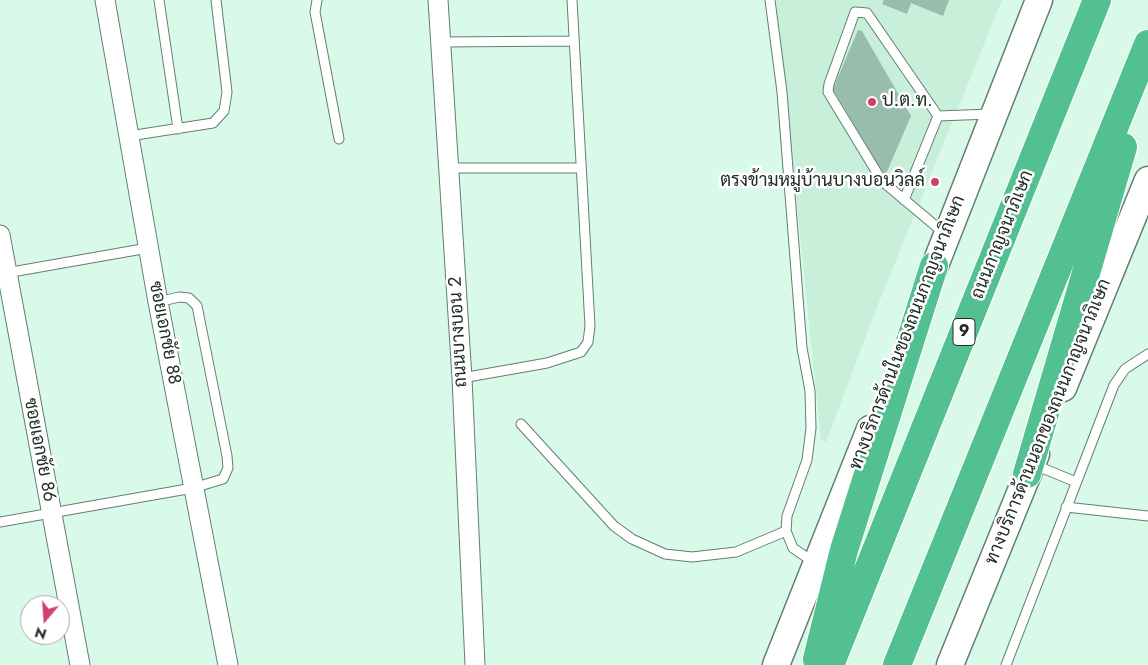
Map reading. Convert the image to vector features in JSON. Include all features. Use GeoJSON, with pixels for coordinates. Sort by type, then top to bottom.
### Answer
{"type":"FeatureCollection","features":[{"type":"Feature","properties":{"kind":"highway","name":"ถนนกาญจนาภิเษก"},"geometry":{"type":"LineString","coordinates":[[830,665],[1097,0]]}},
{"type":"Feature","properties":{"kind":"highway"},"geometry":{"type":"LineString","coordinates":[[896,665],[1148,44]]}},
{"type":"Feature","properties":{"kind":"highway"},"geometry":{"type":"LineString","coordinates":[[1030,469],[1148,62]]}},
{"type":"Feature","properties":{"kind":"highway"},"geometry":{"type":"LineString","coordinates":[[816,665],[844,550],[934,266]]}},
{"type":"Feature","properties":{"kind":"main road","name":"ทางบริการด้านในของถนนกาญจนาภิเษก"},"geometry":{"type":"LineString","coordinates":[[776,665],[1038,0]]}},
{"type":"Feature","properties":{"kind":"main road","name":"ทางบริการด้านนอกของถนนกาญจนาภิเษก"},"geometry":{"type":"LineString","coordinates":[[950,665],[1148,180]]}},
{"type":"Feature","properties":{"kind":"street","name":"ซอยเอกชัย 88"},"geometry":{"type":"LineString","coordinates":[[105,0],[148,248],[228,665]]}},
{"type":"Feature","properties":{"kind":"street","name":"ถนนบางบอน 2"},"geometry":{"type":"LineString","coordinates":[[438,0],[462,378],[476,665]]}},
{"type":"Feature","properties":{"kind":"street","name":"ซอยเอกชัย 86"},"geometry":{"type":"LineString","coordinates":[[0,234],[4,274],[80,665]]}},
{"type":"Feature","properties":{"kind":"lane"},"geometry":{"type":"LineString","coordinates":[[159,0],[178,128]]}},
{"type":"Feature","properties":{"kind":"lane"},"geometry":{"type":"LineString","coordinates":[[129,136],[212,123],[224,111],[227,92],[216,0]]}},
{"type":"Feature","properties":{"kind":"lane"},"geometry":{"type":"LineString","coordinates":[[317,0],[315,12],[339,139]]}},
{"type":"Feature","properties":{"kind":"lane"},"geometry":{"type":"LineString","coordinates":[[462,378],[548,363],[580,352],[588,342],[590,326],[572,0]]}},
{"type":"Feature","properties":{"kind":"lane"},"geometry":{"type":"LineString","coordinates":[[770,0],[782,92],[802,348],[810,400],[811,428],[807,460],[787,516],[786,531],[793,548],[817,564]]}},
{"type":"Feature","properties":{"kind":"lane"},"geometry":{"type":"LineString","coordinates":[[938,116],[867,13],[860,10],[855,12],[829,84],[828,92],[877,175],[946,235]]}},
{"type":"Feature","properties":{"kind":"lane"},"geometry":{"type":"LineString","coordinates":[[441,42],[574,41]]}},
{"type":"Feature","properties":{"kind":"lane"},"geometry":{"type":"LineString","coordinates":[[938,116],[994,114]]}},
{"type":"Feature","properties":{"kind":"lane"},"geometry":{"type":"LineString","coordinates":[[904,200],[938,116]]}},
{"type":"Feature","properties":{"kind":"lane"},"geometry":{"type":"LineString","coordinates":[[449,168],[581,168]]}},
{"type":"Feature","properties":{"kind":"lane"},"geometry":{"type":"LineString","coordinates":[[4,274],[148,248]]}},
{"type":"Feature","properties":{"kind":"lane"},"geometry":{"type":"LineString","coordinates":[[0,522],[193,488],[223,479],[228,468],[225,447],[198,306],[190,298],[179,297],[158,302]]}},
{"type":"Feature","properties":{"kind":"lane"},"geometry":{"type":"LineString","coordinates":[[1006,665],[1006,660],[1114,385],[1125,369],[1148,354]]}},
{"type":"Feature","properties":{"kind":"lane"},"geometry":{"type":"LineString","coordinates":[[521,424],[614,526],[632,539],[665,554],[692,557],[736,552],[786,531]]}},
{"type":"Feature","properties":{"kind":"lane"},"geometry":{"type":"LineString","coordinates":[[1030,469],[1076,482]]}},
{"type":"Feature","properties":{"kind":"lane"},"geometry":{"type":"LineString","coordinates":[[1066,507],[1148,516]]}},
{"type":"Feature","properties":{"kind":"shaded area"},"geometry":{"type":"Polygon","coordinates":[[[776,0],[1002,0],[875,312],[826,442],[821,440],[776,0]]]}},
{"type":"Feature","properties":{"kind":"building"},"geometry":{"type":"Polygon","coordinates":[[[884,0],[949,0],[943,16],[911,3],[907,14],[882,4],[884,0]]]}},
{"type":"Feature","properties":{"kind":"building","name":"ป.ต.ท."},"geometry":{"type":"Polygon","coordinates":[[[858,30],[862,31],[911,116],[886,174],[883,173],[833,89],[858,30]]]}},
{"type":"Feature","properties":{"kind":"place","name":"ป.ต.ท."},"geometry":{"type":"Point","coordinates":[872,102]}},
{"type":"Feature","properties":{"kind":"place","name":"ตรงข้ามหมู่บ้านบางบอนวิลล์"},"geometry":{"type":"Point","coordinates":[935,182]}}]}
